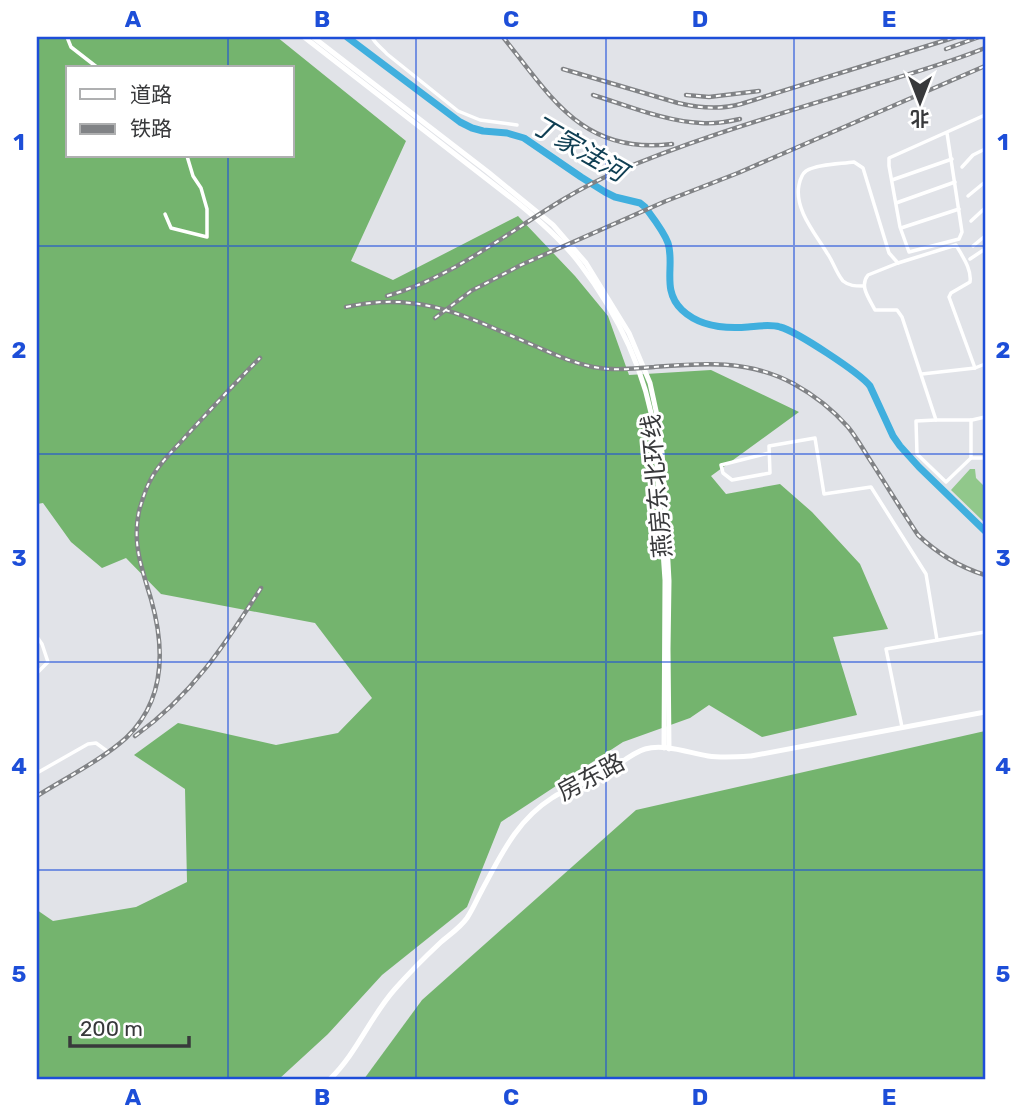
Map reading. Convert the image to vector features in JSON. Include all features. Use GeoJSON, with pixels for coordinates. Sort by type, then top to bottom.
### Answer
{"type":"FeatureCollection","features":[{"type":"Feature","properties":{"kind":"main road","name":"燕房东北环线"},"geometry":{"type":"LineString","coordinates":[[304,37],[511,197],[548,229],[581,265],[606,303],[647,384]]}},
{"type":"Feature","properties":{"kind":"main road","name":"燕房东北环线"},"geometry":{"type":"LineString","coordinates":[[313,37],[553,225],[586,263],[629,333],[647,384],[660,493],[667,748]]}},
{"type":"Feature","properties":{"kind":"main road","name":"房东路"},"geometry":{"type":"LineString","coordinates":[[330,1079],[340,1070],[394,989],[465,921],[510,839],[521,824],[552,797],[608,772],[645,749],[667,748],[711,757],[751,756],[985,712]]}},
{"type":"Feature","properties":{"kind":"street"},"geometry":{"type":"LineString","coordinates":[[67,37],[71,47],[95,66]]}},
{"type":"Feature","properties":{"kind":"street"},"geometry":{"type":"LineString","coordinates":[[372,37],[387,54],[458,111],[480,120],[517,125]]}},
{"type":"Feature","properties":{"kind":"street"},"geometry":{"type":"LineString","coordinates":[[947,133],[962,232],[959,239],[909,252],[900,228],[889,158],[984,116],[985,122]]}},
{"type":"Feature","properties":{"kind":"street"},"geometry":{"type":"LineString","coordinates":[[962,167],[973,155],[985,149]]}},
{"type":"Feature","properties":{"kind":"street"},"geometry":{"type":"LineString","coordinates":[[165,214],[171,228],[208,237],[208,209],[188,158]]}},
{"type":"Feature","properties":{"kind":"street"},"geometry":{"type":"LineString","coordinates":[[892,180],[952,159]]}},
{"type":"Feature","properties":{"kind":"street"},"geometry":{"type":"LineString","coordinates":[[863,286],[849,285],[841,279],[802,213],[798,190],[807,171],[854,162],[863,168],[889,253],[898,263]]}},
{"type":"Feature","properties":{"kind":"street"},"geometry":{"type":"LineString","coordinates":[[896,203],[955,182]]}},
{"type":"Feature","properties":{"kind":"street"},"geometry":{"type":"LineString","coordinates":[[968,196],[985,182]]}},
{"type":"Feature","properties":{"kind":"street"},"geometry":{"type":"LineString","coordinates":[[971,221],[985,208]]}},
{"type":"Feature","properties":{"kind":"street"},"geometry":{"type":"LineString","coordinates":[[900,228],[959,209]]}},
{"type":"Feature","properties":{"kind":"street"},"geometry":{"type":"LineString","coordinates":[[973,246],[985,236]]}},
{"type":"Feature","properties":{"kind":"street"},"geometry":{"type":"LineString","coordinates":[[936,420],[899,311],[876,310],[863,286],[865,278],[898,263],[956,245],[971,279],[951,293],[949,298],[975,368]]}},
{"type":"Feature","properties":{"kind":"street"},"geometry":{"type":"LineString","coordinates":[[970,259],[985,249]]}},
{"type":"Feature","properties":{"kind":"street"},"geometry":{"type":"LineString","coordinates":[[922,374],[975,368],[985,364]]}},
{"type":"Feature","properties":{"kind":"street"},"geometry":{"type":"LineString","coordinates":[[985,417],[971,420],[916,421],[917,454],[946,482],[971,458],[985,458]]}},
{"type":"Feature","properties":{"kind":"street"},"geometry":{"type":"LineString","coordinates":[[971,420],[971,458]]}},
{"type":"Feature","properties":{"kind":"street"},"geometry":{"type":"LineString","coordinates":[[769,453],[721,465],[723,472],[732,480],[770,472],[769,446],[815,438],[824,494],[871,487],[926,574],[937,640]]}},
{"type":"Feature","properties":{"kind":"street"},"geometry":{"type":"LineString","coordinates":[[902,727],[887,649],[985,632]]}},
{"type":"Feature","properties":{"kind":"street"},"geometry":{"type":"LineString","coordinates":[[37,637],[42,643],[48,662],[37,673]]}},
{"type":"Feature","properties":{"kind":"street"},"geometry":{"type":"LineString","coordinates":[[37,773],[88,744],[96,743],[107,751]]}},
{"type":"Feature","properties":{"kind":"green space"},"geometry":{"type":"Polygon","coordinates":[[[37,37],[277,37],[406,141],[351,261],[393,280],[518,216],[575,276],[608,316],[629,375],[711,370],[799,412],[711,476],[726,494],[780,484],[812,512],[860,564],[888,629],[833,637],[857,715],[762,737],[709,705],[690,718],[623,742],[501,822],[467,907],[382,975],[328,1034],[279,1079],[37,1079],[37,910],[53,921],[136,907],[187,882],[185,789],[134,755],[178,723],[276,745],[338,733],[372,698],[315,623],[161,594],[126,558],[102,568],[71,542],[43,503],[37,504],[37,37]]]}},
{"type":"Feature","properties":{"kind":"green space"},"geometry":{"type":"Polygon","coordinates":[[[970,469],[975,469],[976,478],[985,487],[985,523],[951,490],[970,469]]]}},
{"type":"Feature","properties":{"kind":"green space"},"geometry":{"type":"Polygon","coordinates":[[[985,731],[985,1079],[364,1079],[422,1000],[636,810],[985,731]]]}},
{"type":"Feature","properties":{"kind":"waterway","name":"丁家洼河"},"geometry":{"type":"LineString","coordinates":[[347,37],[460,122],[483,131],[524,138],[605,192],[640,203],[658,224],[668,243],[670,286],[682,310],[689,316],[713,326],[780,327],[813,344],[854,372],[870,386],[900,446],[985,531]]}},
{"type":"Feature","properties":{"kind":"railway"},"geometry":{"type":"LineString","coordinates":[[503,37],[555,101],[572,118],[592,131],[615,140],[641,145],[672,144]]}},
{"type":"Feature","properties":{"kind":"railway"},"geometry":{"type":"LineString","coordinates":[[563,69],[678,103],[717,108],[741,104],[956,37]]}},
{"type":"Feature","properties":{"kind":"railway"},"geometry":{"type":"LineString","coordinates":[[946,49],[979,37]]}},
{"type":"Feature","properties":{"kind":"railway"},"geometry":{"type":"LineString","coordinates":[[387,296],[418,285],[475,256],[557,203],[614,173],[712,136],[933,67],[985,48]]}},
{"type":"Feature","properties":{"kind":"railway"},"geometry":{"type":"LineString","coordinates":[[435,318],[471,291],[521,265],[985,66]]}},
{"type":"Feature","properties":{"kind":"railway"},"geometry":{"type":"LineString","coordinates":[[686,95],[709,97],[759,91]]}},
{"type":"Feature","properties":{"kind":"railway"},"geometry":{"type":"LineString","coordinates":[[593,95],[688,122],[716,123],[740,119]]}},
{"type":"Feature","properties":{"kind":"railway"},"geometry":{"type":"LineString","coordinates":[[346,307],[398,302],[422,304],[466,317],[583,365],[600,368],[725,365],[760,370],[777,376],[816,398],[848,427],[918,535],[949,559],[985,575]]}},
{"type":"Feature","properties":{"kind":"railway"},"geometry":{"type":"LineString","coordinates":[[37,796],[117,746],[139,723],[149,707],[159,673],[160,654],[156,617],[137,545],[137,523],[142,499],[162,463],[260,358]]}},
{"type":"Feature","properties":{"kind":"railway"},"geometry":{"type":"LineString","coordinates":[[135,736],[174,704],[190,686],[220,650],[261,588]]}}]}
